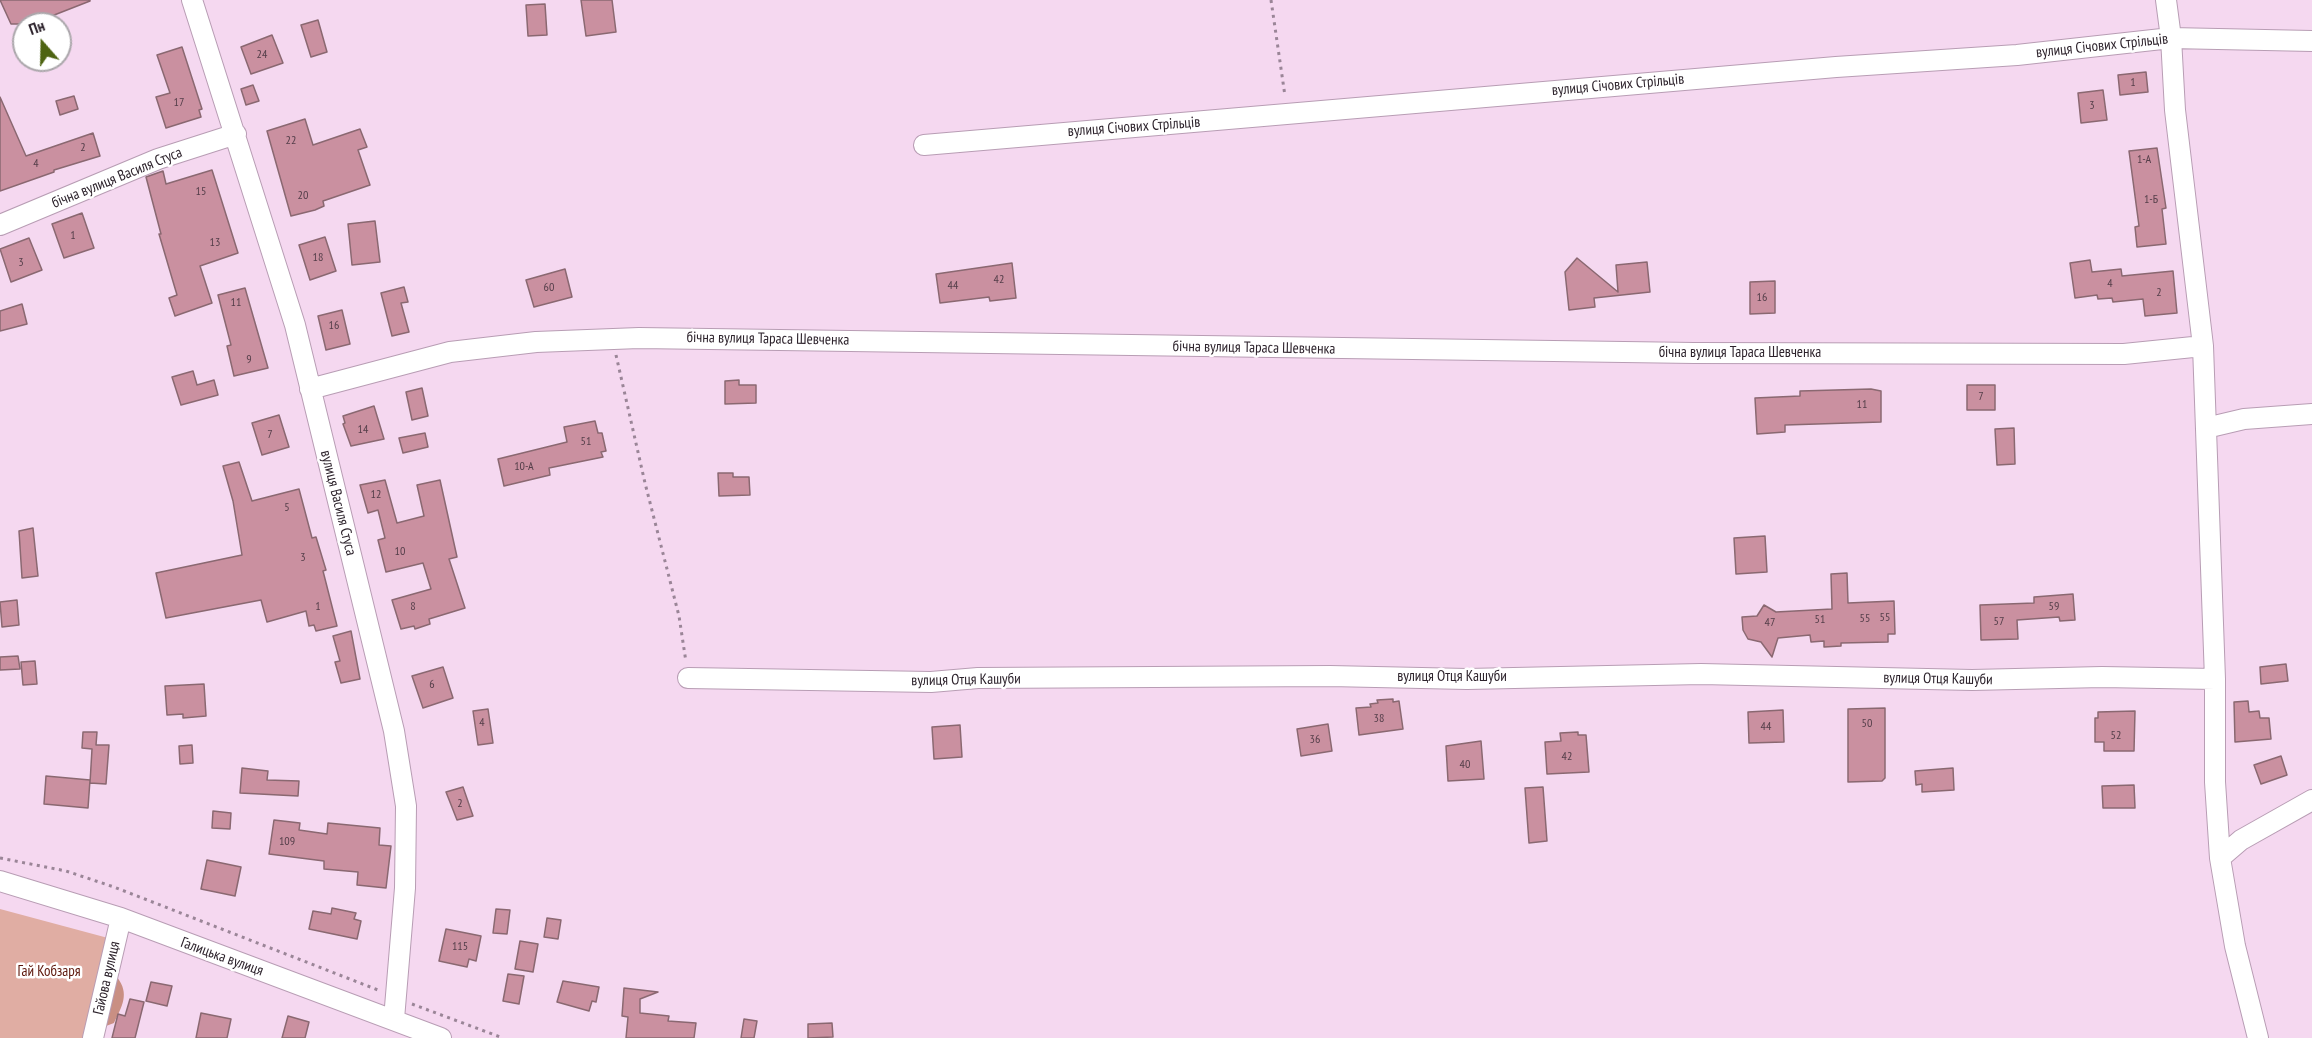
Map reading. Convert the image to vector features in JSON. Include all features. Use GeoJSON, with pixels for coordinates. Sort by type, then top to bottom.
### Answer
{"type":"FeatureCollection","features":[{"type":"Feature","properties":{"kind":"street","name":"вулиця Василя Стуса"},"geometry":{"type":"LineString","coordinates":[[192,0],[295,325],[394,731],[406,806],[405,888],[394,1019]]}},
{"type":"Feature","properties":{"kind":"street"},"geometry":{"type":"LineString","coordinates":[[2166,0],[2171,38],[2175,110],[2203,346],[2215,680],[2215,782],[2220,858],[2235,946],[2258,1038]]}},
{"type":"Feature","properties":{"kind":"street","name":"вулиця Січових Стрільців"},"geometry":{"type":"LineString","coordinates":[[924,145],[1287,116],[1836,67],[2018,55],[2171,38],[2312,41]]}},
{"type":"Feature","properties":{"kind":"street","name":"бічна вулиця Василя Стуса"},"geometry":{"type":"LineString","coordinates":[[0,225],[158,159],[236,134]]}},
{"type":"Feature","properties":{"kind":"street","name":"бічна вулиця Тараса Шевченка"},"geometry":{"type":"LineString","coordinates":[[310,389],[450,352],[536,342],[614,339],[1694,353],[2124,354],[2203,346]]}},
{"type":"Feature","properties":{"kind":"street"},"geometry":{"type":"LineString","coordinates":[[2206,428],[2244,419],[2312,414]]}},
{"type":"Feature","properties":{"kind":"street","name":"вулиця Отця Кашуби"},"geometry":{"type":"LineString","coordinates":[[688,678],[931,682],[978,678],[1330,676],[1467,679],[1701,674],[1972,680],[2102,677],[2215,680]]}},
{"type":"Feature","properties":{"kind":"street"},"geometry":{"type":"LineString","coordinates":[[2220,858],[2241,840],[2312,800]]}},
{"type":"Feature","properties":{"kind":"street","name":"Галицька вулиця"},"geometry":{"type":"LineString","coordinates":[[0,881],[121,918],[441,1038]]}},
{"type":"Feature","properties":{"kind":"street","name":"Гайова вулиця"},"geometry":{"type":"LineString","coordinates":[[93,1038],[121,918]]}},
{"type":"Feature","properties":{"kind":"path"},"geometry":{"type":"LineString","coordinates":[[1271,0],[1287,116]]}},
{"type":"Feature","properties":{"kind":"path"},"geometry":{"type":"LineString","coordinates":[[614,339],[645,483],[679,616],[688,678]]}},
{"type":"Feature","properties":{"kind":"path"},"geometry":{"type":"LineString","coordinates":[[0,858],[66,871],[114,887],[503,1038]]}},
{"type":"Feature","properties":{"kind":"green space","name":"Гай Кобзаря"},"geometry":{"type":"Polygon","coordinates":[[[0,909],[108,938],[83,1038],[0,1038],[0,909]]]}},
{"type":"Feature","properties":{"kind":"shaded area"},"geometry":{"type":"Polygon","coordinates":[[[117,977],[123,989],[123,1000],[114,1023],[106,1026],[102,1016],[117,977]]]}},
{"type":"Feature","properties":{"kind":"building"},"geometry":{"type":"Polygon","coordinates":[[[0,0],[90,0],[62,12],[12,12],[11,24],[0,0]]]}},
{"type":"Feature","properties":{"kind":"building"},"geometry":{"type":"Polygon","coordinates":[[[581,0],[612,0],[616,32],[586,36],[581,0]]]}},
{"type":"Feature","properties":{"kind":"building"},"geometry":{"type":"Polygon","coordinates":[[[545,4],[547,35],[528,36],[526,5],[545,4]]]}},
{"type":"Feature","properties":{"kind":"building"},"geometry":{"type":"Polygon","coordinates":[[[318,20],[327,52],[311,57],[301,25],[318,20]]]}},
{"type":"Feature","properties":{"kind":"building"},"geometry":{"type":"Polygon","coordinates":[[[272,35],[283,63],[251,74],[241,47],[272,35]]]}},
{"type":"Feature","properties":{"kind":"building"},"geometry":{"type":"Polygon","coordinates":[[[182,47],[202,109],[199,110],[201,117],[166,128],[156,97],[170,93],[157,55],[182,47]]]}},
{"type":"Feature","properties":{"kind":"building"},"geometry":{"type":"Polygon","coordinates":[[[2146,72],[2148,92],[2120,95],[2118,75],[2146,72]]]}},
{"type":"Feature","properties":{"kind":"building"},"geometry":{"type":"Polygon","coordinates":[[[253,85],[259,101],[246,105],[241,89],[253,85]]]}},
{"type":"Feature","properties":{"kind":"building"},"geometry":{"type":"Polygon","coordinates":[[[2103,90],[2107,120],[2081,123],[2078,93],[2103,90]]]}},
{"type":"Feature","properties":{"kind":"building"},"geometry":{"type":"Polygon","coordinates":[[[74,96],[78,109],[60,115],[56,101],[74,96]]]}},
{"type":"Feature","properties":{"kind":"building"},"geometry":{"type":"Polygon","coordinates":[[[0,97],[26,156],[93,133],[100,156],[54,170],[54,172],[0,191],[0,97]]]}},
{"type":"Feature","properties":{"kind":"building"},"geometry":{"type":"Polygon","coordinates":[[[305,119],[313,145],[360,129],[367,147],[358,150],[370,185],[323,201],[324,206],[315,210],[291,216],[267,131],[305,119]]]}},
{"type":"Feature","properties":{"kind":"building"},"geometry":{"type":"Polygon","coordinates":[[[2157,148],[2166,208],[2162,209],[2166,244],[2137,247],[2135,227],[2139,226],[2129,151],[2157,148]]]}},
{"type":"Feature","properties":{"kind":"building"},"geometry":{"type":"Polygon","coordinates":[[[212,170],[238,253],[200,266],[212,303],[175,316],[169,298],[177,295],[159,234],[161,234],[146,177],[163,171],[166,184],[212,170]]]}},
{"type":"Feature","properties":{"kind":"building"},"geometry":{"type":"Polygon","coordinates":[[[82,213],[94,248],[64,258],[52,224],[82,213]]]}},
{"type":"Feature","properties":{"kind":"building"},"geometry":{"type":"Polygon","coordinates":[[[375,221],[380,262],[352,265],[348,224],[375,221]]]}},
{"type":"Feature","properties":{"kind":"building"},"geometry":{"type":"Polygon","coordinates":[[[325,237],[336,271],[310,280],[299,245],[325,237]]]}},
{"type":"Feature","properties":{"kind":"building"},"geometry":{"type":"Polygon","coordinates":[[[29,238],[42,270],[11,282],[0,249],[29,238]]]}},
{"type":"Feature","properties":{"kind":"building"},"geometry":{"type":"Polygon","coordinates":[[[1577,258],[1618,292],[1616,265],[1647,262],[1650,292],[1594,298],[1595,307],[1569,310],[1565,272],[1577,258]]]}},
{"type":"Feature","properties":{"kind":"building"},"geometry":{"type":"Polygon","coordinates":[[[2090,260],[2092,272],[2121,269],[2122,276],[2173,271],[2177,313],[2145,316],[2143,299],[2113,302],[2112,298],[2098,299],[2097,295],[2075,298],[2070,263],[2090,260]]]}},
{"type":"Feature","properties":{"kind":"building"},"geometry":{"type":"Polygon","coordinates":[[[1012,263],[1016,298],[990,301],[989,297],[940,303],[936,274],[1012,263]]]}},
{"type":"Feature","properties":{"kind":"building"},"geometry":{"type":"Polygon","coordinates":[[[565,269],[572,297],[534,307],[526,280],[565,269]]]}},
{"type":"Feature","properties":{"kind":"building"},"geometry":{"type":"Polygon","coordinates":[[[1775,281],[1775,313],[1750,314],[1750,282],[1775,281]]]}},
{"type":"Feature","properties":{"kind":"building"},"geometry":{"type":"Polygon","coordinates":[[[404,287],[408,302],[401,303],[409,332],[392,336],[381,293],[404,287]]]}},
{"type":"Feature","properties":{"kind":"building"},"geometry":{"type":"Polygon","coordinates":[[[245,288],[268,368],[234,376],[227,346],[231,345],[218,295],[245,288]]]}},
{"type":"Feature","properties":{"kind":"building"},"geometry":{"type":"Polygon","coordinates":[[[22,304],[27,324],[0,331],[0,311],[22,304]]]}},
{"type":"Feature","properties":{"kind":"building"},"geometry":{"type":"Polygon","coordinates":[[[342,310],[350,344],[326,350],[318,316],[342,310]]]}},
{"type":"Feature","properties":{"kind":"building"},"geometry":{"type":"Polygon","coordinates":[[[193,371],[197,385],[214,380],[218,395],[181,405],[172,377],[193,371]]]}},
{"type":"Feature","properties":{"kind":"building"},"geometry":{"type":"Polygon","coordinates":[[[739,380],[739,385],[756,385],[756,403],[725,404],[725,381],[739,380]]]}},
{"type":"Feature","properties":{"kind":"building"},"geometry":{"type":"Polygon","coordinates":[[[1967,385],[1995,385],[1995,410],[1967,410],[1967,385]]]}},
{"type":"Feature","properties":{"kind":"building"},"geometry":{"type":"Polygon","coordinates":[[[422,388],[428,416],[412,420],[406,392],[422,388]]]}},
{"type":"Feature","properties":{"kind":"building"},"geometry":{"type":"Polygon","coordinates":[[[1871,389],[1881,391],[1881,422],[1785,425],[1785,432],[1757,434],[1755,398],[1800,396],[1800,391],[1871,389]]]}},
{"type":"Feature","properties":{"kind":"building"},"geometry":{"type":"Polygon","coordinates":[[[374,406],[384,439],[351,446],[343,424],[345,423],[343,416],[374,406]]]}},
{"type":"Feature","properties":{"kind":"building"},"geometry":{"type":"Polygon","coordinates":[[[279,415],[289,447],[262,455],[252,423],[279,415]]]}},
{"type":"Feature","properties":{"kind":"building"},"geometry":{"type":"Polygon","coordinates":[[[595,421],[598,433],[602,433],[606,451],[601,452],[603,457],[549,468],[550,475],[504,486],[498,459],[567,442],[564,427],[595,421]]]}},
{"type":"Feature","properties":{"kind":"building"},"geometry":{"type":"Polygon","coordinates":[[[2014,428],[2015,464],[1997,465],[1995,429],[2014,428]]]}},
{"type":"Feature","properties":{"kind":"building"},"geometry":{"type":"Polygon","coordinates":[[[425,433],[428,447],[403,453],[399,438],[425,433]]]}},
{"type":"Feature","properties":{"kind":"building"},"geometry":{"type":"Polygon","coordinates":[[[239,462],[252,501],[299,489],[312,538],[316,537],[326,570],[323,571],[337,626],[316,631],[314,625],[309,626],[306,611],[267,622],[261,600],[166,618],[156,573],[242,555],[233,501],[223,466],[239,462]]]}},
{"type":"Feature","properties":{"kind":"building"},"geometry":{"type":"Polygon","coordinates":[[[718,473],[733,473],[733,477],[749,477],[750,495],[719,496],[718,473]]]}},
{"type":"Feature","properties":{"kind":"building"},"geometry":{"type":"Polygon","coordinates":[[[385,480],[397,523],[424,516],[417,485],[440,480],[457,557],[449,559],[465,608],[429,619],[430,624],[415,629],[414,626],[401,629],[392,600],[431,589],[423,563],[386,572],[378,540],[385,538],[378,510],[368,513],[360,485],[385,480]]]}},
{"type":"Feature","properties":{"kind":"building"},"geometry":{"type":"Polygon","coordinates":[[[33,528],[38,576],[22,578],[19,531],[33,528]]]}},
{"type":"Feature","properties":{"kind":"building"},"geometry":{"type":"Polygon","coordinates":[[[1765,536],[1767,572],[1736,574],[1734,538],[1765,536]]]}},
{"type":"Feature","properties":{"kind":"building"},"geometry":{"type":"Polygon","coordinates":[[[1847,573],[1848,603],[1894,601],[1895,634],[1888,634],[1888,642],[1841,643],[1841,646],[1824,647],[1824,641],[1811,642],[1810,635],[1778,638],[1772,657],[1761,642],[1748,639],[1743,630],[1742,617],[1757,616],[1764,605],[1776,612],[1832,609],[1831,574],[1847,573]]]}},
{"type":"Feature","properties":{"kind":"building"},"geometry":{"type":"Polygon","coordinates":[[[2073,594],[2075,620],[2060,621],[2059,617],[2017,620],[2018,639],[1981,640],[1980,605],[2034,603],[2034,597],[2073,594]]]}},
{"type":"Feature","properties":{"kind":"building"},"geometry":{"type":"Polygon","coordinates":[[[17,600],[19,625],[2,627],[0,602],[17,600]]]}},
{"type":"Feature","properties":{"kind":"building"},"geometry":{"type":"Polygon","coordinates":[[[351,631],[360,679],[341,683],[335,662],[340,661],[333,636],[351,631]]]}},
{"type":"Feature","properties":{"kind":"building"},"geometry":{"type":"Polygon","coordinates":[[[18,656],[20,669],[0,670],[0,657],[18,656]]]}},
{"type":"Feature","properties":{"kind":"building"},"geometry":{"type":"Polygon","coordinates":[[[35,661],[37,684],[23,685],[21,662],[35,661]]]}},
{"type":"Feature","properties":{"kind":"building"},"geometry":{"type":"Polygon","coordinates":[[[2286,664],[2288,681],[2261,684],[2260,667],[2286,664]]]}},
{"type":"Feature","properties":{"kind":"building"},"geometry":{"type":"Polygon","coordinates":[[[443,667],[453,698],[423,708],[412,676],[443,667]]]}},
{"type":"Feature","properties":{"kind":"building"},"geometry":{"type":"Polygon","coordinates":[[[204,684],[206,716],[183,718],[183,714],[167,715],[165,686],[204,684]]]}},
{"type":"Feature","properties":{"kind":"building"},"geometry":{"type":"Polygon","coordinates":[[[1393,699],[1393,702],[1399,701],[1403,729],[1359,735],[1356,708],[1371,707],[1370,704],[1378,703],[1377,700],[1393,699]]]}},
{"type":"Feature","properties":{"kind":"building"},"geometry":{"type":"Polygon","coordinates":[[[2248,701],[2249,712],[2259,711],[2260,718],[2269,718],[2271,739],[2235,742],[2234,702],[2248,701]]]}},
{"type":"Feature","properties":{"kind":"building"},"geometry":{"type":"Polygon","coordinates":[[[1885,708],[1885,778],[1882,781],[1848,782],[1848,709],[1885,708]]]}},
{"type":"Feature","properties":{"kind":"building"},"geometry":{"type":"Polygon","coordinates":[[[488,709],[493,743],[478,745],[473,711],[488,709]]]}},
{"type":"Feature","properties":{"kind":"building"},"geometry":{"type":"Polygon","coordinates":[[[1783,710],[1784,742],[1749,743],[1748,712],[1783,710]]]}},
{"type":"Feature","properties":{"kind":"building"},"geometry":{"type":"Polygon","coordinates":[[[2135,711],[2134,751],[2104,751],[2104,742],[2095,742],[2095,718],[2098,718],[2098,712],[2135,711]]]}},
{"type":"Feature","properties":{"kind":"building"},"geometry":{"type":"Polygon","coordinates":[[[1328,724],[1332,751],[1301,756],[1297,729],[1328,724]]]}},
{"type":"Feature","properties":{"kind":"building"},"geometry":{"type":"Polygon","coordinates":[[[960,725],[962,757],[934,759],[932,727],[960,725]]]}},
{"type":"Feature","properties":{"kind":"building"},"geometry":{"type":"Polygon","coordinates":[[[83,732],[97,732],[96,745],[109,745],[106,784],[90,783],[92,749],[82,748],[83,732]]]}},
{"type":"Feature","properties":{"kind":"building"},"geometry":{"type":"Polygon","coordinates":[[[1578,732],[1578,735],[1586,735],[1589,772],[1547,774],[1545,742],[1561,741],[1560,733],[1578,732]]]}},
{"type":"Feature","properties":{"kind":"building"},"geometry":{"type":"Polygon","coordinates":[[[1481,741],[1484,779],[1448,781],[1446,746],[1481,741]]]}},
{"type":"Feature","properties":{"kind":"building"},"geometry":{"type":"Polygon","coordinates":[[[192,745],[193,763],[180,764],[179,746],[192,745]]]}},
{"type":"Feature","properties":{"kind":"building"},"geometry":{"type":"Polygon","coordinates":[[[2281,756],[2287,775],[2261,784],[2254,765],[2281,756]]]}},
{"type":"Feature","properties":{"kind":"building"},"geometry":{"type":"Polygon","coordinates":[[[242,768],[268,771],[267,780],[299,781],[298,796],[240,793],[242,768]]]}},
{"type":"Feature","properties":{"kind":"building"},"geometry":{"type":"Polygon","coordinates":[[[1953,768],[1954,790],[1922,792],[1922,784],[1916,785],[1915,771],[1953,768]]]}},
{"type":"Feature","properties":{"kind":"building"},"geometry":{"type":"Polygon","coordinates":[[[46,776],[90,780],[88,808],[44,804],[46,776]]]}},
{"type":"Feature","properties":{"kind":"building"},"geometry":{"type":"Polygon","coordinates":[[[2134,785],[2135,808],[2103,808],[2102,786],[2134,785]]]}},
{"type":"Feature","properties":{"kind":"building"},"geometry":{"type":"Polygon","coordinates":[[[463,787],[473,816],[457,820],[446,792],[463,787]]]}},
{"type":"Feature","properties":{"kind":"building"},"geometry":{"type":"Polygon","coordinates":[[[1543,787],[1547,841],[1529,843],[1525,788],[1543,787]]]}},
{"type":"Feature","properties":{"kind":"building"},"geometry":{"type":"Polygon","coordinates":[[[213,811],[231,813],[230,829],[212,828],[213,811]]]}},
{"type":"Feature","properties":{"kind":"building"},"geometry":{"type":"Polygon","coordinates":[[[274,820],[300,823],[299,830],[327,834],[328,823],[380,828],[379,845],[391,846],[386,888],[357,885],[358,872],[324,869],[324,861],[269,854],[274,820]]]}},
{"type":"Feature","properties":{"kind":"building"},"geometry":{"type":"Polygon","coordinates":[[[207,860],[241,867],[235,896],[201,889],[207,860]]]}},
{"type":"Feature","properties":{"kind":"building"},"geometry":{"type":"Polygon","coordinates":[[[332,908],[356,913],[354,919],[361,921],[357,939],[309,929],[313,911],[331,914],[332,908]]]}},
{"type":"Feature","properties":{"kind":"building"},"geometry":{"type":"Polygon","coordinates":[[[496,909],[510,910],[507,934],[493,933],[496,909]]]}},
{"type":"Feature","properties":{"kind":"building"},"geometry":{"type":"Polygon","coordinates":[[[547,918],[561,920],[558,939],[544,937],[547,918]]]}},
{"type":"Feature","properties":{"kind":"building"},"geometry":{"type":"Polygon","coordinates":[[[446,929],[481,936],[476,961],[469,959],[467,967],[439,961],[446,929]]]}},
{"type":"Feature","properties":{"kind":"building"},"geometry":{"type":"Polygon","coordinates":[[[520,941],[538,944],[533,972],[515,969],[520,941]]]}},
{"type":"Feature","properties":{"kind":"building"},"geometry":{"type":"Polygon","coordinates":[[[508,974],[524,976],[519,1004],[503,1001],[508,974]]]}},
{"type":"Feature","properties":{"kind":"building"},"geometry":{"type":"Polygon","coordinates":[[[563,981],[599,987],[596,1002],[592,1001],[589,1011],[557,1002],[563,981]]]}},
{"type":"Feature","properties":{"kind":"building"},"geometry":{"type":"Polygon","coordinates":[[[151,982],[172,986],[167,1006],[146,1001],[151,982]]]}},
{"type":"Feature","properties":{"kind":"building"},"geometry":{"type":"Polygon","coordinates":[[[624,988],[658,992],[640,999],[640,1013],[669,1016],[668,1021],[696,1023],[694,1038],[626,1038],[628,1017],[622,1016],[624,988]]]}},
{"type":"Feature","properties":{"kind":"building"},"geometry":{"type":"Polygon","coordinates":[[[130,999],[144,1002],[135,1038],[112,1038],[118,1014],[125,1016],[130,999]]]}},
{"type":"Feature","properties":{"kind":"building"},"geometry":{"type":"Polygon","coordinates":[[[201,1013],[231,1019],[227,1038],[196,1038],[201,1013]]]}},
{"type":"Feature","properties":{"kind":"building"},"geometry":{"type":"Polygon","coordinates":[[[288,1016],[309,1022],[305,1038],[282,1038],[288,1016]]]}},
{"type":"Feature","properties":{"kind":"building"},"geometry":{"type":"Polygon","coordinates":[[[744,1019],[757,1021],[754,1038],[741,1038],[744,1019]]]}},
{"type":"Feature","properties":{"kind":"building"},"geometry":{"type":"Polygon","coordinates":[[[832,1023],[833,1037],[808,1038],[808,1024],[832,1023]]]}}]}
